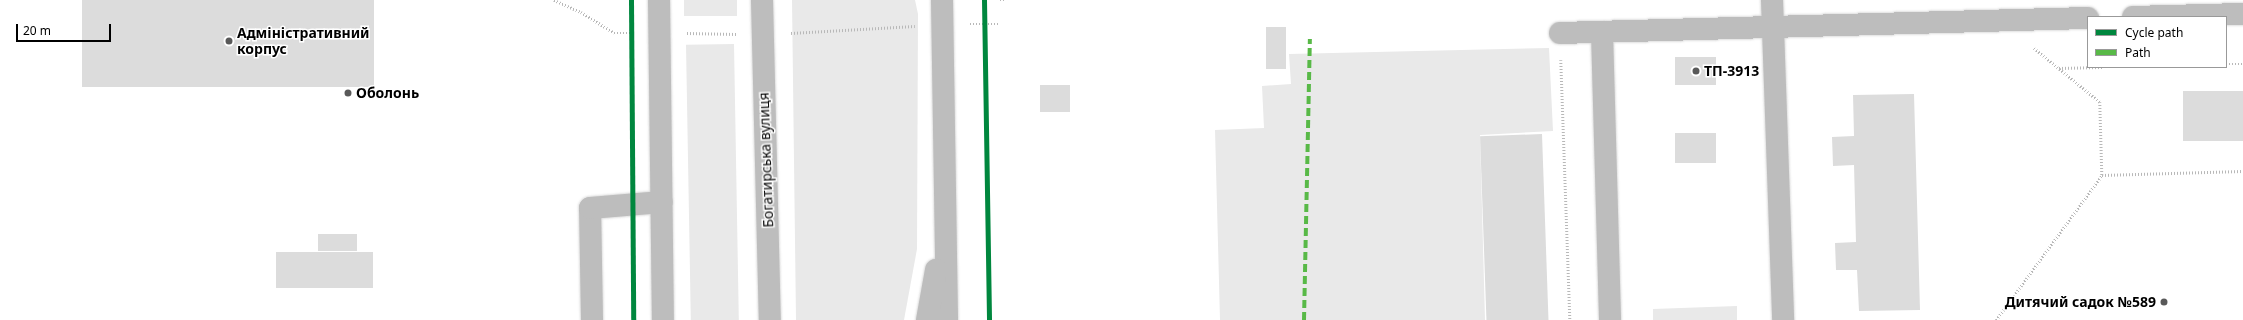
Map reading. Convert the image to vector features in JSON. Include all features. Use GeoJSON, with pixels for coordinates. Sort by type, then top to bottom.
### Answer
{"type":"FeatureCollection","features":[{"type":"Feature","properties":{"kind":"main road"},"geometry":{"type":"LineString","coordinates":[[659,0],[663,320]]}},
{"type":"Feature","properties":{"kind":"main road","name":"Богатирська вулиця"},"geometry":{"type":"LineString","coordinates":[[762,0],[770,320]]}},
{"type":"Feature","properties":{"kind":"main road"},"geometry":{"type":"LineString","coordinates":[[938,0],[943,24]]}},
{"type":"Feature","properties":{"kind":"main road"},"geometry":{"type":"LineString","coordinates":[[942,0],[947,320]]}},
{"type":"Feature","properties":{"kind":"main road"},"geometry":{"type":"LineString","coordinates":[[1772,0],[1783,320]]}},
{"type":"Feature","properties":{"kind":"main road"},"geometry":{"type":"LineString","coordinates":[[2170,16],[2243,14]]}},
{"type":"Feature","properties":{"kind":"main road"},"geometry":{"type":"LineString","coordinates":[[1560,33],[2087,18]]}},
{"type":"Feature","properties":{"kind":"main road"},"geometry":{"type":"LineString","coordinates":[[1602,32],[1610,320]]}},
{"type":"Feature","properties":{"kind":"main road"},"geometry":{"type":"LineString","coordinates":[[592,320],[590,208],[662,202]]}},
{"type":"Feature","properties":{"kind":"main road"},"geometry":{"type":"LineString","coordinates":[[927,320],[945,224]]}},
{"type":"Feature","properties":{"kind":"path"},"geometry":{"type":"LineString","coordinates":[[554,0],[581,12],[614,33],[762,34],[943,24],[1000,24]]}},
{"type":"Feature","properties":{"kind":"path"},"geometry":{"type":"LineString","coordinates":[[1000,0],[1006,0]]}},
{"type":"Feature","properties":{"kind":"path"},"geometry":{"type":"LineString","coordinates":[[984,16],[984,31]]}},
{"type":"Feature","properties":{"kind":"path"},"geometry":{"type":"LineString","coordinates":[[1996,320],[2102,175],[2100,102],[2001,21]]}},
{"type":"Feature","properties":{"kind":"path"},"geometry":{"type":"LineString","coordinates":[[632,26],[632,40]]}},
{"type":"Feature","properties":{"kind":"path"},"geometry":{"type":"LineString","coordinates":[[1560,33],[1570,320]]}},
{"type":"Feature","properties":{"kind":"path"},"geometry":{"type":"LineString","coordinates":[[2227,64],[2243,64]]}},
{"type":"Feature","properties":{"kind":"path"},"geometry":{"type":"LineString","coordinates":[[2059,68],[2087,67]]}},
{"type":"Feature","properties":{"kind":"path"},"geometry":{"type":"LineString","coordinates":[[2102,175],[2243,171]]}},
{"type":"Feature","properties":{"kind":"shaded area"},"geometry":{"type":"Polygon","coordinates":[[[684,0],[737,0],[737,16],[684,16],[684,0]]]}},
{"type":"Feature","properties":{"kind":"shaded area"},"geometry":{"type":"Polygon","coordinates":[[[792,0],[915,0],[918,14],[917,249],[904,320],[796,320],[792,0]]]}},
{"type":"Feature","properties":{"kind":"shaded area"},"geometry":{"type":"Polygon","coordinates":[[[734,44],[739,320],[691,320],[686,45],[734,44]]]}},
{"type":"Feature","properties":{"kind":"shaded area"},"geometry":{"type":"Polygon","coordinates":[[[1549,48],[1553,131],[1480,135],[1485,320],[1220,320],[1215,130],[1264,128],[1262,86],[1291,84],[1289,54],[1549,48]]]}},
{"type":"Feature","properties":{"kind":"shaded area"},"geometry":{"type":"Polygon","coordinates":[[[1737,306],[1737,320],[1653,320],[1653,309],[1737,306]]]}},
{"type":"Feature","properties":{"kind":"building","name":"Адміністративний корпус"},"geometry":{"type":"Polygon","coordinates":[[[82,0],[374,0],[374,87],[82,87],[82,0]]]}},
{"type":"Feature","properties":{"kind":"building"},"geometry":{"type":"Polygon","coordinates":[[[1266,27],[1286,27],[1286,69],[1266,69],[1266,27]]]}},
{"type":"Feature","properties":{"kind":"building","name":"ТП-3913"},"geometry":{"type":"Polygon","coordinates":[[[1675,57],[1716,57],[1716,85],[1675,85],[1675,57]]]}},
{"type":"Feature","properties":{"kind":"building"},"geometry":{"type":"Polygon","coordinates":[[[1040,85],[1070,85],[1070,112],[1040,112],[1040,85]]]}},
{"type":"Feature","properties":{"kind":"building"},"geometry":{"type":"Polygon","coordinates":[[[2183,91],[2243,91],[2243,141],[2183,141],[2183,91]]]}},
{"type":"Feature","properties":{"kind":"building"},"geometry":{"type":"Polygon","coordinates":[[[1914,94],[1920,310],[1859,311],[1857,270],[1836,270],[1835,243],[1856,242],[1854,165],[1833,166],[1832,137],[1854,136],[1853,95],[1914,94]]]}},
{"type":"Feature","properties":{"kind":"building"},"geometry":{"type":"Polygon","coordinates":[[[1675,133],[1716,133],[1716,163],[1675,163],[1675,133]]]}},
{"type":"Feature","properties":{"kind":"building"},"geometry":{"type":"Polygon","coordinates":[[[1542,134],[1548,320],[1486,320],[1480,136],[1542,134]]]}},
{"type":"Feature","properties":{"kind":"building"},"geometry":{"type":"Polygon","coordinates":[[[318,234],[357,234],[357,251],[318,251],[318,234]]]}},
{"type":"Feature","properties":{"kind":"building"},"geometry":{"type":"Polygon","coordinates":[[[276,252],[373,252],[373,288],[276,288],[276,252]]]}},
{"type":"Feature","properties":{"kind":"marked path"},"geometry":{"type":"LineString","coordinates":[[1304,320],[1310,39]]}},
{"type":"Feature","properties":{"kind":"cycle path"},"geometry":{"type":"LineString","coordinates":[[631,0],[633,320]]}},
{"type":"Feature","properties":{"kind":"cycle path"},"geometry":{"type":"LineString","coordinates":[[984,0],[989,320]]}},
{"type":"Feature","properties":{"kind":"place","name":"Адміністративний корпус"},"geometry":{"type":"Point","coordinates":[229,41]}},
{"type":"Feature","properties":{"kind":"place","name":"ТП-3913"},"geometry":{"type":"Point","coordinates":[1696,71]}},
{"type":"Feature","properties":{"kind":"place","name":"Оболонь"},"geometry":{"type":"Point","coordinates":[348,93]}},
{"type":"Feature","properties":{"kind":"place","name":"Дитячий садок №589"},"geometry":{"type":"Point","coordinates":[2164,302]}}]}
